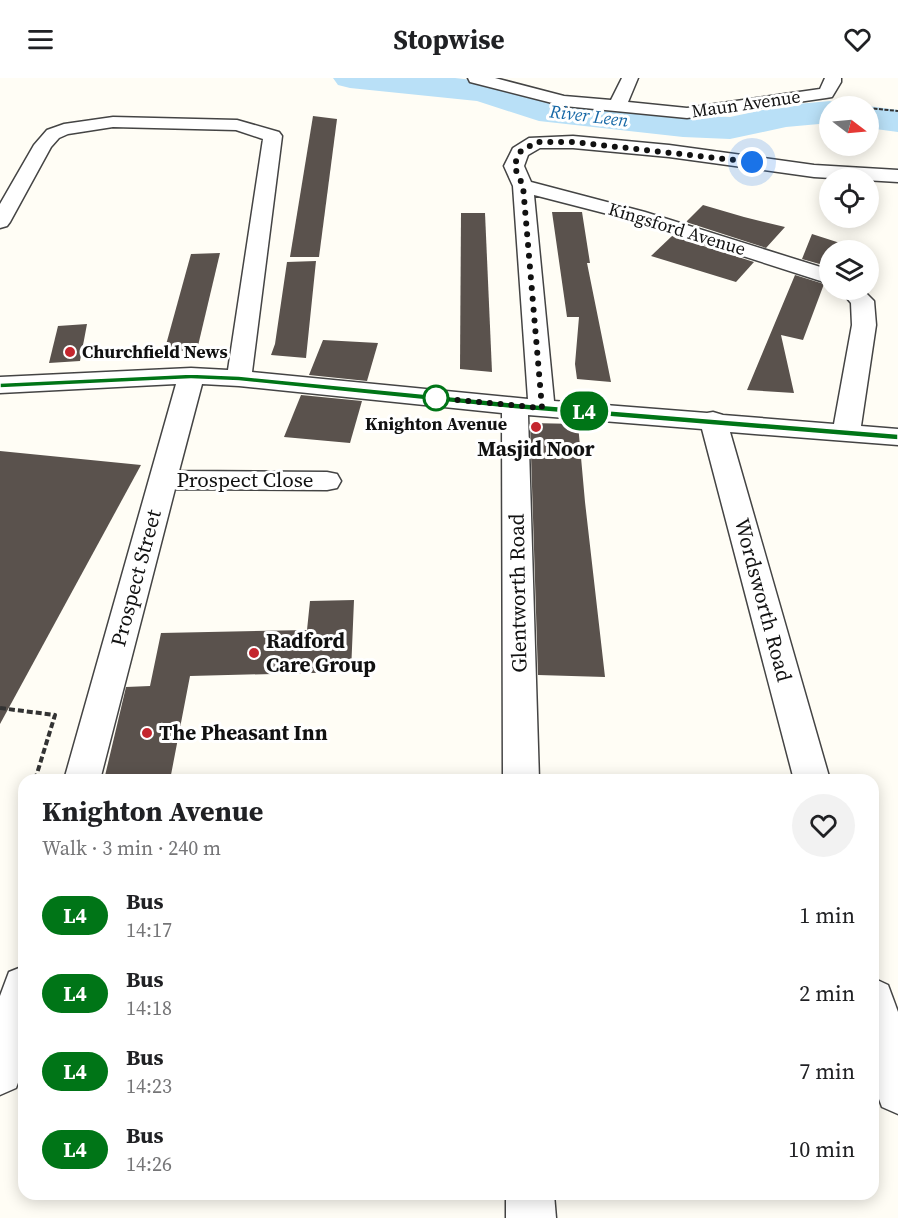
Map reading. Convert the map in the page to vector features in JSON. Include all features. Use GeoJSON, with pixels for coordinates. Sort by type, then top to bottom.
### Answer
{"type":"FeatureCollection","features":[{"type":"Feature","properties":{"kind":"street","name":"Maun Avenue"},"geometry":{"type":"LineString","coordinates":[[476,78],[564,101],[687,113],[715,111],[781,98],[826,93],[833,80],[852,85]]}},
{"type":"Feature","properties":{"kind":"street"},"geometry":{"type":"LineString","coordinates":[[617,106],[630,78]]}},
{"type":"Feature","properties":{"kind":"street"},"geometry":{"type":"LineString","coordinates":[[0,222],[46,142],[53,134],[77,127],[113,122],[237,124],[273,136],[239,378]]}},
{"type":"Feature","properties":{"kind":"street","name":"Glentworth Road"},"geometry":{"type":"LineString","coordinates":[[521,774],[529,407],[523,186],[514,166],[520,152],[536,142],[573,142],[669,151],[814,171],[898,176]]}},
{"type":"Feature","properties":{"kind":"street","name":"Kingsford Avenue"},"geometry":{"type":"LineString","coordinates":[[523,186],[638,216],[819,274]]}},
{"type":"Feature","properties":{"kind":"street"},"geometry":{"type":"LineString","coordinates":[[846,433],[864,325],[861,300]]}},
{"type":"Feature","properties":{"kind":"street"},"geometry":{"type":"LineString","coordinates":[[0,386],[191,376],[239,378],[529,407],[713,420],[898,437]]}},
{"type":"Feature","properties":{"kind":"street","name":"Prospect Street"},"geometry":{"type":"LineString","coordinates":[[84,774],[191,376]]}},
{"type":"Feature","properties":{"kind":"street","name":"Wordsworth Road"},"geometry":{"type":"LineString","coordinates":[[713,420],[810,774]]}},
{"type":"Feature","properties":{"kind":"street","name":"Prospect Close"},"geometry":{"type":"LineString","coordinates":[[162,480],[327,481]]}},
{"type":"Feature","properties":{"kind":"street"},"geometry":{"type":"LineString","coordinates":[[0,1072],[18,1008]]}},
{"type":"Feature","properties":{"kind":"street"},"geometry":{"type":"LineString","coordinates":[[879,1022],[898,1091]]}},
{"type":"Feature","properties":{"kind":"street"},"geometry":{"type":"LineString","coordinates":[[530,1200],[531,1218]]}},
{"type":"Feature","properties":{"kind":"path"},"geometry":{"type":"LineString","coordinates":[[879,109],[898,111]]}},
{"type":"Feature","properties":{"kind":"path"},"geometry":{"type":"LineString","coordinates":[[0,708],[56,715],[37,774]]}},
{"type":"Feature","properties":{"kind":"building"},"geometry":{"type":"Polygon","coordinates":[[[313,116],[337,119],[319,257],[290,257],[313,116]]]}},
{"type":"Feature","properties":{"kind":"building"},"geometry":{"type":"Polygon","coordinates":[[[703,205],[785,227],[766,248],[686,222],[703,205]]]}},
{"type":"Feature","properties":{"kind":"building"},"geometry":{"type":"Polygon","coordinates":[[[552,212],[582,212],[590,263],[587,263],[611,382],[577,379],[575,364],[579,317],[567,317],[552,212]]]}},
{"type":"Feature","properties":{"kind":"building"},"geometry":{"type":"Polygon","coordinates":[[[461,213],[485,213],[492,372],[460,369],[461,213]]]}},
{"type":"Feature","properties":{"kind":"building"},"geometry":{"type":"Polygon","coordinates":[[[812,234],[831,240],[819,240],[819,264],[802,259],[812,234]]]}},
{"type":"Feature","properties":{"kind":"building"},"geometry":{"type":"Polygon","coordinates":[[[672,236],[754,262],[736,282],[651,256],[672,236]]]}},
{"type":"Feature","properties":{"kind":"building"},"geometry":{"type":"Polygon","coordinates":[[[220,253],[197,350],[164,352],[191,254],[220,253]]]}},
{"type":"Feature","properties":{"kind":"building"},"geometry":{"type":"Polygon","coordinates":[[[316,261],[306,358],[271,355],[275,344],[287,262],[316,261]]]}},
{"type":"Feature","properties":{"kind":"building"},"geometry":{"type":"Polygon","coordinates":[[[795,275],[819,282],[819,297],[803,340],[781,335],[794,393],[747,390],[795,275]]]}},
{"type":"Feature","properties":{"kind":"building"},"geometry":{"type":"Polygon","coordinates":[[[87,324],[80,361],[49,363],[58,326],[87,324]]]}},
{"type":"Feature","properties":{"kind":"building"},"geometry":{"type":"Polygon","coordinates":[[[323,340],[378,343],[367,381],[309,375],[323,340]]]}},
{"type":"Feature","properties":{"kind":"building"},"geometry":{"type":"Polygon","coordinates":[[[301,395],[362,401],[350,443],[284,437],[301,395]]]}},
{"type":"Feature","properties":{"kind":"building"},"geometry":{"type":"Polygon","coordinates":[[[530,423],[578,424],[605,677],[538,675],[530,423]]]}},
{"type":"Feature","properties":{"kind":"building"},"geometry":{"type":"Polygon","coordinates":[[[0,451],[141,465],[0,724],[0,451]]]}},
{"type":"Feature","properties":{"kind":"building","name":"Radford Care Group"},"geometry":{"type":"Polygon","coordinates":[[[354,600],[351,672],[190,676],[171,774],[105,774],[126,687],[150,686],[161,633],[307,630],[310,601],[354,600]]]}},
{"type":"Feature","properties":{"kind":"waterway","name":"River Leen"},"geometry":{"type":"LineString","coordinates":[[350,78],[482,91],[539,110],[683,126],[730,128],[786,116],[819,113]]}},
{"type":"Feature","properties":{"kind":"waterway","name":"River Leen"},"geometry":{"type":"LineString","coordinates":[[879,118],[898,121]]}},
{"type":"Feature","properties":{"kind":"bus line","name":"L4"},"geometry":{"type":"LineString","coordinates":[[0,385],[191,376],[239,378],[515,406],[713,420],[898,437]]}},
{"type":"Feature","properties":{"kind":"place","name":"Churchfield News"},"geometry":{"type":"Point","coordinates":[70,352]}},
{"type":"Feature","properties":{"kind":"place","name":"Knighton Avenue"},"geometry":{"type":"Point","coordinates":[436,398]}},
{"type":"Feature","properties":{"kind":"place","name":"Masjid Noor"},"geometry":{"type":"Point","coordinates":[536,427]}},
{"type":"Feature","properties":{"kind":"place","name":"Radford Care Group"},"geometry":{"type":"Point","coordinates":[254,653]}},
{"type":"Feature","properties":{"kind":"place","name":"The Pheasant Inn"},"geometry":{"type":"Point","coordinates":[147,733]}},
{"type":"Feature","properties":{"kind":"route"},"geometry":{"type":"LineString","coordinates":[[436,398],[542,408],[523,186],[514,166],[520,152],[536,142],[573,142],[752,162]]}}]}
